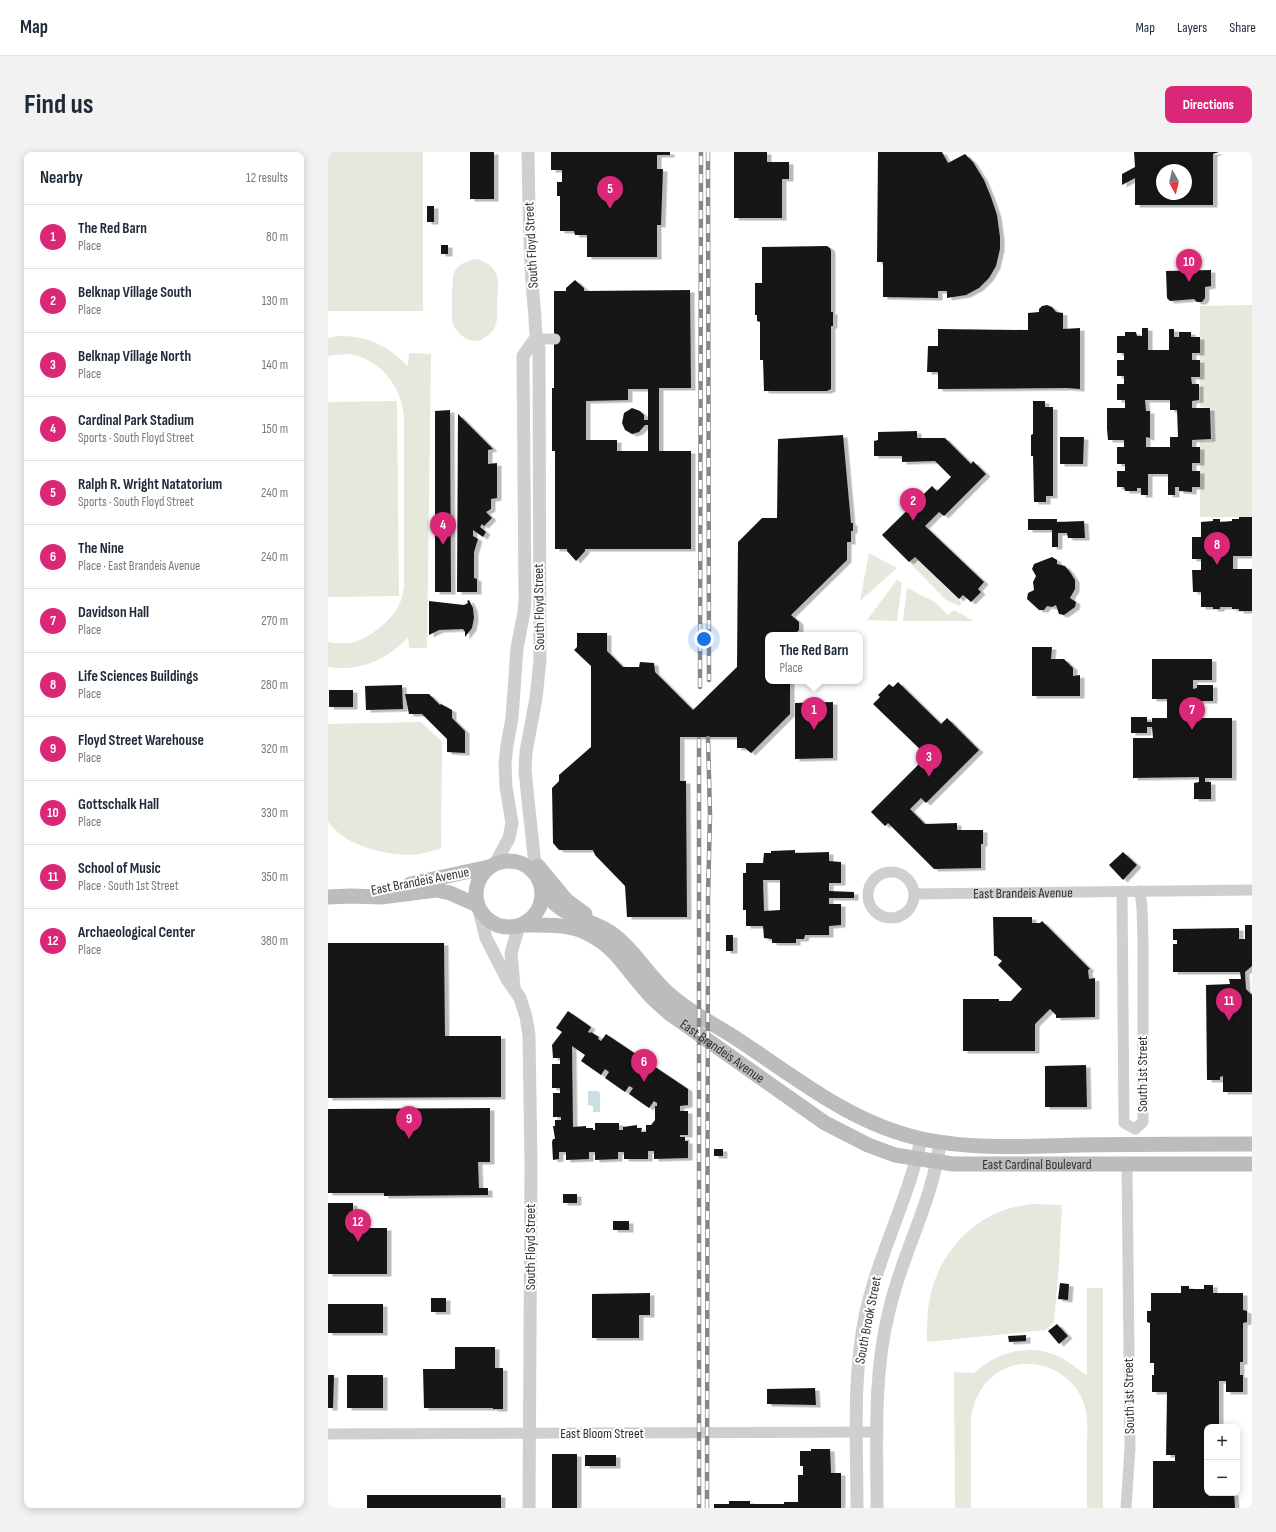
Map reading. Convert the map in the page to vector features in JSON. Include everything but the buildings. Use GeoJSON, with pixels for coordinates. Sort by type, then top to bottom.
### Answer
{"type":"FeatureCollection","features":[{"type":"Feature","properties":{"kind":"main road"},"geometry":{"type":"LineString","coordinates":[[534,858],[540,870],[566,900],[606,928]]}},
{"type":"Feature","properties":{"kind":"main road"},"geometry":{"type":"LineString","coordinates":[[503,862],[518,862],[525,865],[536,875],[542,889],[540,906],[536,914],[521,926],[509,928],[498,926],[489,922],[478,908],[476,887],[481,876],[492,865],[503,862]]}},
{"type":"Feature","properties":{"kind":"main road","name":"East Brandeis Avenue"},"geometry":{"type":"LineString","coordinates":[[351,896],[385,887],[416,883],[492,865]]}},
{"type":"Feature","properties":{"kind":"main road","name":"East Brandeis Avenue"},"geometry":{"type":"LineString","coordinates":[[542,889],[548,899],[564,911],[606,928],[624,943],[659,985],[681,1004],[734,1037],[824,1098],[847,1111],[882,1127],[921,1139],[940,1142]]}},
{"type":"Feature","properties":{"kind":"main road","name":"East Brandeis Avenue"},"geometry":{"type":"LineString","coordinates":[[328,897],[381,897],[436,890],[450,893],[478,908]]}},
{"type":"Feature","properties":{"kind":"main road","name":"East Brandeis Avenue"},"geometry":{"type":"LineString","coordinates":[[521,926],[552,926],[574,929],[595,937],[616,954],[647,992],[670,1013],[825,1123],[868,1145],[895,1155],[938,1162]]}},
{"type":"Feature","properties":{"kind":"main road","name":"East Cardinal Boulevard"},"geometry":{"type":"LineString","coordinates":[[940,1142],[959,1145],[1013,1147],[1135,1137],[1252,1144]]}},
{"type":"Feature","properties":{"kind":"main road","name":"East Cardinal Boulevard"},"geometry":{"type":"LineString","coordinates":[[938,1162],[964,1165],[1252,1164]]}},
{"type":"Feature","properties":{"kind":"street","name":"South Floyd Street"},"geometry":{"type":"LineString","coordinates":[[528,152],[530,267],[536,339],[540,359],[540,660],[536,698],[527,745],[525,771],[536,875]]}},
{"type":"Feature","properties":{"kind":"street","name":"South Floyd Street"},"geometry":{"type":"LineString","coordinates":[[492,865],[509,838],[512,823],[512,813],[506,787],[505,763],[512,718],[517,648],[525,599],[523,356],[536,339]]}},
{"type":"Feature","properties":{"kind":"street"},"geometry":{"type":"LineString","coordinates":[[536,339],[555,339]]}},
{"type":"Feature","properties":{"kind":"street"},"geometry":{"type":"LineString","coordinates":[[891,872],[898,873],[910,881],[914,894],[913,901],[906,913],[893,918],[880,915],[874,910],[870,904],[868,896],[872,882],[877,876],[891,872]]}},
{"type":"Feature","properties":{"kind":"street","name":"East Brandeis Avenue"},"geometry":{"type":"LineString","coordinates":[[914,894],[1252,890]]}},
{"type":"Feature","properties":{"kind":"street","name":"South 1st Street"},"geometry":{"type":"LineString","coordinates":[[1131,891],[1124,1123],[1135,1137]]}},
{"type":"Feature","properties":{"kind":"street","name":"South 1st Street"},"geometry":{"type":"LineString","coordinates":[[1126,1508],[1130,1448],[1131,1165],[1135,1137],[1143,1122],[1142,907],[1131,891]]}},
{"type":"Feature","properties":{"kind":"street","name":"South Floyd Street"},"geometry":{"type":"LineString","coordinates":[[478,908],[486,938],[524,1009],[529,1035],[531,1164],[529,1433],[530,1508]]}},
{"type":"Feature","properties":{"kind":"street","name":"South Floyd Street"},"geometry":{"type":"LineString","coordinates":[[515,990],[511,953],[521,926]]}},
{"type":"Feature","properties":{"kind":"street","name":"South Brook Street"},"geometry":{"type":"LineString","coordinates":[[857,1508],[857,1376],[866,1313],[878,1267],[917,1158],[921,1139]]}},
{"type":"Feature","properties":{"kind":"street","name":"South Brook Street"},"geometry":{"type":"LineString","coordinates":[[877,1508],[878,1387],[882,1348],[889,1311],[899,1275],[934,1178],[938,1162],[940,1142]]}},
{"type":"Feature","properties":{"kind":"street","name":"East Bloom Street"},"geometry":{"type":"LineString","coordinates":[[328,1434],[877,1432]]}},
{"type":"Feature","properties":{"kind":"shaded area"},"geometry":{"type":"Polygon","coordinates":[[[328,152],[423,152],[423,311],[328,311],[328,152]]]}},
{"type":"Feature","properties":{"kind":"shaded area"},"geometry":{"type":"Polygon","coordinates":[[[477,259],[488,264],[496,273],[498,279],[497,321],[490,334],[481,340],[474,341],[461,335],[453,324],[452,290],[453,276],[458,267],[470,260],[477,259]]]}},
{"type":"Feature","properties":{"kind":"shaded area"},"geometry":{"type":"Polygon","coordinates":[[[1252,305],[1252,517],[1200,517],[1200,441],[1212,441],[1211,408],[1200,407],[1200,306],[1252,305]]]}},
{"type":"Feature","properties":{"kind":"shaded area"},"geometry":{"type":"Polygon","coordinates":[[[338,336],[358,337],[376,343],[385,347],[408,366],[409,353],[431,354],[427,648],[409,648],[408,637],[382,658],[361,666],[350,668],[328,667],[328,642],[350,643],[377,630],[395,612],[402,596],[404,586],[404,418],[403,406],[399,395],[394,385],[379,367],[359,356],[347,354],[328,356],[328,338],[338,336]]]}},
{"type":"Feature","properties":{"kind":"shaded area"},"geometry":{"type":"Polygon","coordinates":[[[397,401],[399,596],[328,597],[328,402],[397,401]]]}},
{"type":"Feature","properties":{"kind":"shaded area"},"geometry":{"type":"Polygon","coordinates":[[[869,553],[897,568],[860,601],[869,553]]]}},
{"type":"Feature","properties":{"kind":"shaded area"},"geometry":{"type":"Polygon","coordinates":[[[915,557],[962,603],[959,606],[946,600],[909,562],[915,557]]]}},
{"type":"Feature","properties":{"kind":"shaded area"},"geometry":{"type":"Polygon","coordinates":[[[897,580],[902,583],[897,621],[867,620],[897,580]]]}},
{"type":"Feature","properties":{"kind":"shaded area"},"geometry":{"type":"Polygon","coordinates":[[[907,588],[935,602],[948,615],[954,610],[974,621],[903,621],[907,588]]]}},
{"type":"Feature","properties":{"kind":"shaded area"},"geometry":{"type":"Polygon","coordinates":[[[421,722],[442,742],[441,848],[409,855],[389,853],[360,845],[344,837],[328,822],[328,724],[421,722]]]}},
{"type":"Feature","properties":{"kind":"shaded area"},"geometry":{"type":"Polygon","coordinates":[[[588,1091],[598,1091],[600,1093],[600,1112],[593,1112],[593,1106],[588,1105],[588,1091]]]}},
{"type":"Feature","properties":{"kind":"shaded area"},"geometry":{"type":"Polygon","coordinates":[[[1032,1204],[1062,1205],[1054,1322],[1046,1330],[927,1342],[927,1323],[931,1293],[935,1279],[948,1254],[977,1224],[1010,1208],[1032,1204]]]}},
{"type":"Feature","properties":{"kind":"shaded area"},"geometry":{"type":"Polygon","coordinates":[[[1087,1288],[1103,1288],[1103,1508],[1087,1508],[1087,1418],[1085,1406],[1077,1390],[1069,1380],[1047,1367],[1034,1364],[1021,1364],[1009,1367],[991,1377],[986,1382],[976,1399],[971,1419],[971,1508],[955,1508],[954,1372],[974,1373],[983,1366],[1003,1355],[1024,1350],[1035,1350],[1058,1356],[1087,1375],[1087,1288]]]}},
{"type":"Feature","properties":{"kind":"railway"},"geometry":{"type":"LineString","coordinates":[[700,687],[701,152]]}},
{"type":"Feature","properties":{"kind":"railway"},"geometry":{"type":"LineString","coordinates":[[708,152],[709,680]]}},
{"type":"Feature","properties":{"kind":"railway"},"geometry":{"type":"LineString","coordinates":[[707,1508],[708,897],[710,815],[708,738]]}},
{"type":"Feature","properties":{"kind":"railway"},"geometry":{"type":"LineString","coordinates":[[699,739],[699,1508]]}},
{"type":"Feature","properties":{"kind":"place","name":"Ralph R. Wright Natatorium"},"geometry":{"type":"Point","coordinates":[610,209]}},
{"type":"Feature","properties":{"kind":"place","name":"Gottschalk Hall"},"geometry":{"type":"Point","coordinates":[1189,282]}},
{"type":"Feature","properties":{"kind":"place","name":"Belknap Village South"},"geometry":{"type":"Point","coordinates":[913,521]}},
{"type":"Feature","properties":{"kind":"place","name":"Cardinal Park Stadium"},"geometry":{"type":"Point","coordinates":[443,545]}},
{"type":"Feature","properties":{"kind":"place","name":"Life Sciences Buildings"},"geometry":{"type":"Point","coordinates":[1217,565]}},
{"type":"Feature","properties":{"kind":"place","name":"The Red Barn"},"geometry":{"type":"Point","coordinates":[814,730]}},
{"type":"Feature","properties":{"kind":"place","name":"Davidson Hall"},"geometry":{"type":"Point","coordinates":[1192,730]}},
{"type":"Feature","properties":{"kind":"place","name":"Belknap Village North"},"geometry":{"type":"Point","coordinates":[929,777]}},
{"type":"Feature","properties":{"kind":"place","name":"School of Music"},"geometry":{"type":"Point","coordinates":[1229,1021]}},
{"type":"Feature","properties":{"kind":"place","name":"The Nine"},"geometry":{"type":"Point","coordinates":[644,1082]}},
{"type":"Feature","properties":{"kind":"place","name":"Floyd Street Warehouse"},"geometry":{"type":"Point","coordinates":[409,1139]}},
{"type":"Feature","properties":{"kind":"place","name":"Archaeological Center"},"geometry":{"type":"Point","coordinates":[358,1242]}}]}
